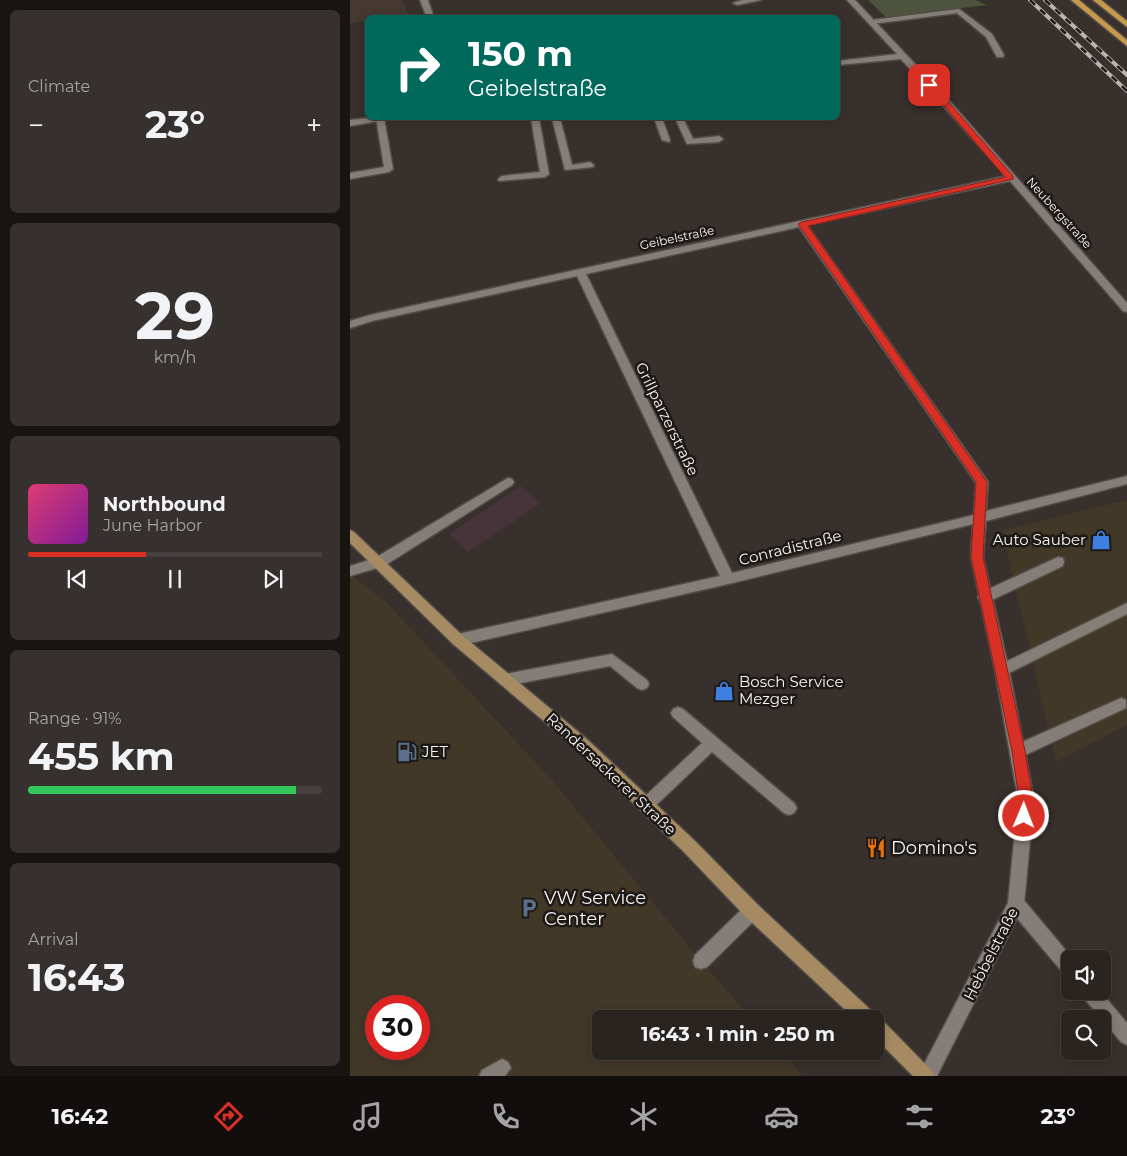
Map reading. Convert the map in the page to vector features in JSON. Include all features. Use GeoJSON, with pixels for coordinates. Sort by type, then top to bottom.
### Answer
{"type":"FeatureCollection","features":[{"type":"Feature","properties":{"kind":"main road"},"geometry":{"type":"LineString","coordinates":[[1075,0],[1127,44]]}},
{"type":"Feature","properties":{"kind":"main road"},"geometry":{"type":"LineString","coordinates":[[1097,0],[1127,25]]}},
{"type":"Feature","properties":{"kind":"street"},"geometry":{"type":"LineString","coordinates":[[424,0],[430,15]]}},
{"type":"Feature","properties":{"kind":"street"},"geometry":{"type":"LineString","coordinates":[[737,3],[757,0]]}},
{"type":"Feature","properties":{"kind":"street","name":"Neubergstraße"},"geometry":{"type":"LineString","coordinates":[[851,0],[1127,309]]}},
{"type":"Feature","properties":{"kind":"street"},"geometry":{"type":"LineString","coordinates":[[872,22],[959,10],[989,36],[1000,55]]}},
{"type":"Feature","properties":{"kind":"street"},"geometry":{"type":"LineString","coordinates":[[840,63],[903,56]]}},
{"type":"Feature","properties":{"kind":"street"},"geometry":{"type":"LineString","coordinates":[[350,123],[368,120]]}},
{"type":"Feature","properties":{"kind":"street"},"geometry":{"type":"LineString","coordinates":[[350,176],[389,170],[380,120]]}},
{"type":"Feature","properties":{"kind":"street"},"geometry":{"type":"LineString","coordinates":[[502,179],[545,174],[535,120]]}},
{"type":"Feature","properties":{"kind":"street"},"geometry":{"type":"LineString","coordinates":[[556,120],[568,168],[590,165]]}},
{"type":"Feature","properties":{"kind":"street"},"geometry":{"type":"LineString","coordinates":[[659,120],[666,140]]}},
{"type":"Feature","properties":{"kind":"street"},"geometry":{"type":"LineString","coordinates":[[680,120],[690,142],[719,139]]}},
{"type":"Feature","properties":{"kind":"street","name":"Geibelstraße"},"geometry":{"type":"LineString","coordinates":[[350,325],[370,318],[580,271],[1010,178]]}},
{"type":"Feature","properties":{"kind":"street","name":"Hebbelstraße"},"geometry":{"type":"LineString","coordinates":[[802,224],[982,482],[977,557],[1002,670],[1026,799],[1016,904],[926,1076]]}},
{"type":"Feature","properties":{"kind":"street","name":"Grillparzerstraße"},"geometry":{"type":"LineString","coordinates":[[580,271],[728,580]]}},
{"type":"Feature","properties":{"kind":"street","name":"Conradistraße"},"geometry":{"type":"LineString","coordinates":[[458,640],[728,580],[1127,480]]}},
{"type":"Feature","properties":{"kind":"street"},"geometry":{"type":"LineString","coordinates":[[350,571],[379,562],[508,482]]}},
{"type":"Feature","properties":{"kind":"street","name":"Randersackerer Straße"},"geometry":{"type":"LineString","coordinates":[[350,535],[458,640],[583,745],[690,847],[752,911],[858,1010]]}},
{"type":"Feature","properties":{"kind":"street"},"geometry":{"type":"LineString","coordinates":[[985,597],[1058,562]]}},
{"type":"Feature","properties":{"kind":"street"},"geometry":{"type":"LineString","coordinates":[[1002,670],[1127,608]]}},
{"type":"Feature","properties":{"kind":"street"},"geometry":{"type":"LineString","coordinates":[[506,680],[612,660],[642,684]]}},
{"type":"Feature","properties":{"kind":"street"},"geometry":{"type":"LineString","coordinates":[[1018,751],[1122,704]]}},
{"type":"Feature","properties":{"kind":"street"},"geometry":{"type":"LineString","coordinates":[[678,714],[789,808]]}},
{"type":"Feature","properties":{"kind":"street"},"geometry":{"type":"LineString","coordinates":[[646,805],[712,743]]}},
{"type":"Feature","properties":{"kind":"street"},"geometry":{"type":"LineString","coordinates":[[1016,904],[1061,957]]}},
{"type":"Feature","properties":{"kind":"street"},"geometry":{"type":"LineString","coordinates":[[701,961],[752,911]]}},
{"type":"Feature","properties":{"kind":"street"},"geometry":{"type":"LineString","coordinates":[[1097,1000],[1127,1036]]}},
{"type":"Feature","properties":{"kind":"street"},"geometry":{"type":"LineString","coordinates":[[884,1034],[926,1076]]}},
{"type":"Feature","properties":{"kind":"shaded area"},"geometry":{"type":"Polygon","coordinates":[[[350,0],[402,0],[409,15],[365,15],[365,21],[350,23],[350,0]]]}},
{"type":"Feature","properties":{"kind":"shaded area"},"geometry":{"type":"Polygon","coordinates":[[[521,486],[541,503],[468,552],[449,534],[521,486]]]}},
{"type":"Feature","properties":{"kind":"shaded area"},"geometry":{"type":"Polygon","coordinates":[[[1127,500],[1127,725],[1056,762],[1002,530],[1127,500]]]}},
{"type":"Feature","properties":{"kind":"shaded area"},"geometry":{"type":"Polygon","coordinates":[[[350,574],[387,603],[552,780],[701,961],[744,1010],[592,1010],[592,1060],[789,1060],[803,1076],[350,1076],[350,574]]]}},
{"type":"Feature","properties":{"kind":"green space"},"geometry":{"type":"Polygon","coordinates":[[[868,0],[975,0],[987,5],[886,17],[868,0]]]}},
{"type":"Feature","properties":{"kind":"railway"},"geometry":{"type":"LineString","coordinates":[[1030,0],[1127,91]]}},
{"type":"Feature","properties":{"kind":"railway"},"geometry":{"type":"LineString","coordinates":[[1045,0],[1127,75]]}},
{"type":"Feature","properties":{"kind":"place","name":"Auto Sauber"},"geometry":{"type":"Point","coordinates":[1101,540]}},
{"type":"Feature","properties":{"kind":"place","name":"Bosch Service Mezger"},"geometry":{"type":"Point","coordinates":[724,691]}},
{"type":"Feature","properties":{"kind":"place","name":"JET"},"geometry":{"type":"Point","coordinates":[407,752]}},
{"type":"Feature","properties":{"kind":"place","name":"Domino's"},"geometry":{"type":"Point","coordinates":[876,848]}},
{"type":"Feature","properties":{"kind":"place","name":"VW Service Center"},"geometry":{"type":"Point","coordinates":[529,908]}},
{"type":"Feature","properties":{"kind":"route"},"geometry":{"type":"LineString","coordinates":[[929,85],[1010,178],[802,224],[982,482],[977,557],[1018,751],[1026,799],[1024,816]]}}]}
